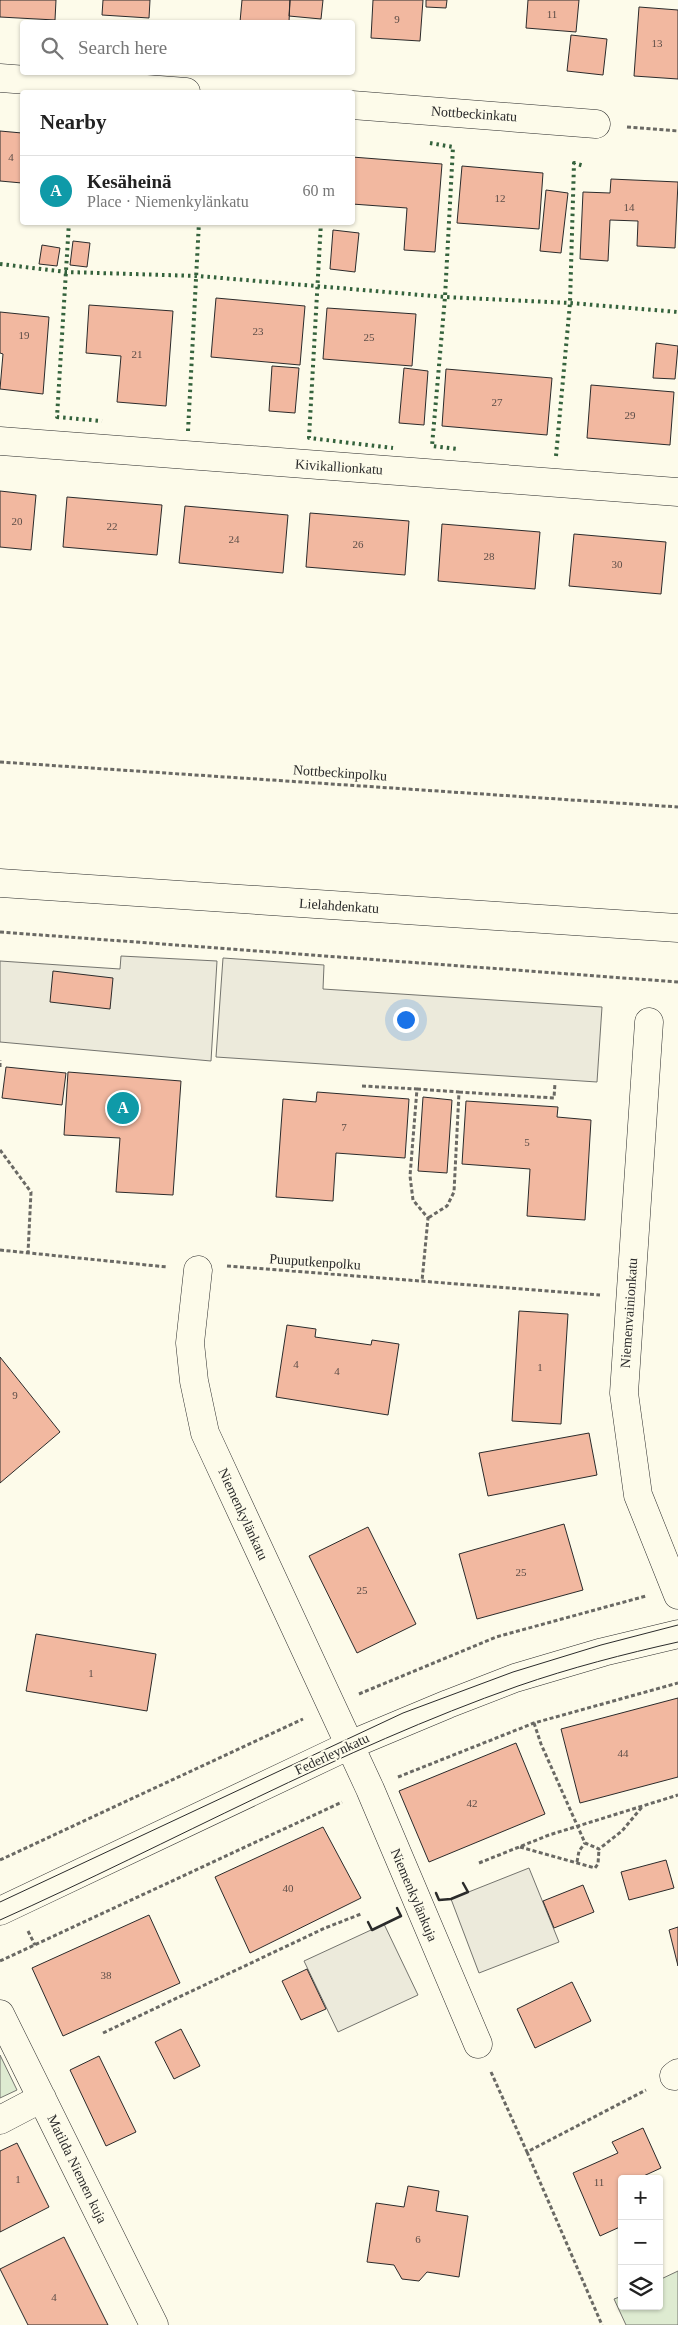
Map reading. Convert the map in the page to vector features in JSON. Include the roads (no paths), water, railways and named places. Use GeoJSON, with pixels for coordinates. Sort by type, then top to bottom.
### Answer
{"type":"FeatureCollection","features":[{"type":"Feature","properties":{"kind":"street"},"geometry":{"type":"LineString","coordinates":[[0,78],[159,90]]}},
{"type":"Feature","properties":{"kind":"street","name":"Nottbeckinkatu"},"geometry":{"type":"LineString","coordinates":[[355,105],[596,124]]}},
{"type":"Feature","properties":{"kind":"street","name":"Kivikallionkatu"},"geometry":{"type":"LineString","coordinates":[[0,441],[678,492]]}},
{"type":"Feature","properties":{"kind":"street","name":"Lielahdenkatu"},"geometry":{"type":"LineString","coordinates":[[0,884],[678,928]]}},
{"type":"Feature","properties":{"kind":"street","name":"Niemenvainionkatu"},"geometry":{"type":"LineString","coordinates":[[649,1022],[624,1393],[638,1495],[678,1595]]}},
{"type":"Feature","properties":{"kind":"street","name":"Niemenkylänkatu"},"geometry":{"type":"LineString","coordinates":[[198,1270],[190,1343],[194,1380],[205,1432],[350,1745]]}},
{"type":"Feature","properties":{"kind":"street","name":"Federleynkatu"},"geometry":{"type":"LineString","coordinates":[[0,1911],[350,1745],[448,1704],[515,1678],[603,1652],[678,1634]]}},
{"type":"Feature","properties":{"kind":"street","name":"Niemenkylänkuja"},"geometry":{"type":"LineString","coordinates":[[350,1745],[478,2044]]}},
{"type":"Feature","properties":{"kind":"street","name":"Matilda Niemen kuja"},"geometry":{"type":"LineString","coordinates":[[0,2014],[154,2325]]}},
{"type":"Feature","properties":{"kind":"street"},"geometry":{"type":"LineString","coordinates":[[0,2120],[42,2098]]}},
{"type":"Feature","properties":{"kind":"tram line"},"geometry":{"type":"LineString","coordinates":[[0,1902],[403,1713],[513,1672],[601,1645],[678,1625]]}},
{"type":"Feature","properties":{"kind":"tram line"},"geometry":{"type":"LineString","coordinates":[[0,1920],[321,1767],[451,1711],[557,1673],[617,1656],[678,1642]]}},
{"type":"Feature","properties":{"kind":"place","name":"Kesäheinä"},"geometry":{"type":"Point","coordinates":[123,1108]}}]}
